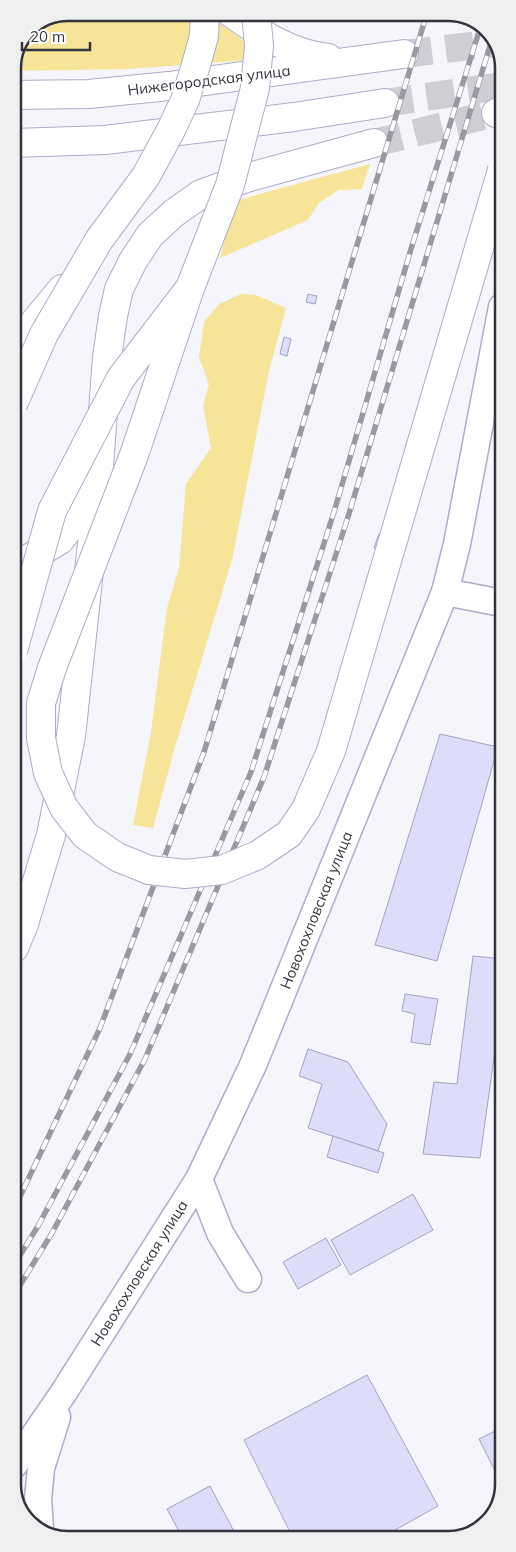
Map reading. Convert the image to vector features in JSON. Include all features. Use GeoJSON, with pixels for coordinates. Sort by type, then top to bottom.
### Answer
{"type":"FeatureCollection","features":[{"type":"Feature","properties":{"kind":"main road"},"geometry":{"type":"LineString","coordinates":[[21,386],[44,334],[89,257],[99,240],[146,176],[171,130],[185,100],[196,65],[204,36],[205,21]]}},
{"type":"Feature","properties":{"kind":"main road"},"geometry":{"type":"LineString","coordinates":[[243,21],[258,32],[295,52],[324,58],[357,61]]}},
{"type":"Feature","properties":{"kind":"main road"},"geometry":{"type":"LineString","coordinates":[[257,21],[259,46],[254,88],[230,185],[190,288],[134,455],[52,668],[41,703],[41,738],[48,773],[64,808],[85,835],[117,857],[149,870],[185,874],[222,870],[258,855],[289,834],[306,809],[334,741],[495,194]]}},
{"type":"Feature","properties":{"kind":"main road","name":"Нижегородская улица"},"geometry":{"type":"LineString","coordinates":[[21,95],[98,93],[169,86],[404,54]]}},
{"type":"Feature","properties":{"kind":"main road"},"geometry":{"type":"LineString","coordinates":[[21,143],[105,140],[294,117],[385,102]]}},
{"type":"Feature","properties":{"kind":"main road"},"geometry":{"type":"LineString","coordinates":[[21,931],[51,835],[71,736],[100,457],[107,357],[119,289],[133,261],[150,235],[174,213],[201,194],[246,178],[374,143]]}},
{"type":"Feature","properties":{"kind":"main road"},"geometry":{"type":"LineString","coordinates":[[21,338],[89,257]]}},
{"type":"Feature","properties":{"kind":"main road"},"geometry":{"type":"LineString","coordinates":[[21,622],[52,511],[121,378],[190,288]]}},
{"type":"Feature","properties":{"kind":"main road"},"geometry":{"type":"LineString","coordinates":[[21,563],[60,540],[76,520],[100,457]]}},
{"type":"Feature","properties":{"kind":"street","name":"Новохохловская улица"},"geometry":{"type":"LineString","coordinates":[[21,1455],[64,1392],[199,1179],[253,1065],[445,592],[457,544],[495,344]]}},
{"type":"Feature","properties":{"kind":"street"},"geometry":{"type":"LineString","coordinates":[[445,592],[495,602]]}},
{"type":"Feature","properties":{"kind":"street"},"geometry":{"type":"LineString","coordinates":[[199,1179],[220,1233],[248,1279]]}},
{"type":"Feature","properties":{"kind":"street"},"geometry":{"type":"LineString","coordinates":[[39,1521],[38,1499],[41,1468],[64,1392]]}},
{"type":"Feature","properties":{"kind":"shaded area"},"geometry":{"type":"Polygon","coordinates":[[[69,21],[216,21],[250,45],[261,59],[130,69],[21,71],[25,50],[35,35],[50,25],[69,21]]]}},
{"type":"Feature","properties":{"kind":"shaded area"},"geometry":{"type":"Polygon","coordinates":[[[370,164],[362,189],[339,190],[319,203],[308,220],[220,258],[234,201],[370,164]]]}},
{"type":"Feature","properties":{"kind":"shaded area"},"geometry":{"type":"Polygon","coordinates":[[[241,294],[256,295],[286,308],[269,371],[232,560],[175,747],[153,828],[133,825],[151,732],[167,608],[179,568],[186,484],[211,448],[203,405],[209,384],[199,357],[204,322],[219,304],[241,294]]]}},
{"type":"Feature","properties":{"kind":"building"},"geometry":{"type":"Polygon","coordinates":[[[308,294],[317,296],[315,304],[306,302],[308,294]]]}},
{"type":"Feature","properties":{"kind":"building"},"geometry":{"type":"Polygon","coordinates":[[[284,337],[291,339],[287,356],[280,354],[284,337]]]}},
{"type":"Feature","properties":{"kind":"building"},"geometry":{"type":"Polygon","coordinates":[[[379,534],[388,538],[383,551],[374,548],[379,534]]]}},
{"type":"Feature","properties":{"kind":"building"},"geometry":{"type":"Polygon","coordinates":[[[440,734],[495,746],[495,758],[437,961],[375,945],[440,734]]]}},
{"type":"Feature","properties":{"kind":"building"},"geometry":{"type":"Polygon","coordinates":[[[473,956],[495,958],[495,1050],[480,1158],[423,1154],[434,1082],[457,1084],[473,956]]]}},
{"type":"Feature","properties":{"kind":"building"},"geometry":{"type":"Polygon","coordinates":[[[405,994],[438,999],[430,1045],[411,1042],[415,1014],[402,1011],[405,994]]]}},
{"type":"Feature","properties":{"kind":"building"},"geometry":{"type":"Polygon","coordinates":[[[308,1049],[348,1062],[387,1124],[378,1151],[308,1128],[322,1084],[299,1076],[308,1049]]]}},
{"type":"Feature","properties":{"kind":"building"},"geometry":{"type":"Polygon","coordinates":[[[333,1136],[384,1153],[378,1173],[327,1157],[333,1136]]]}},
{"type":"Feature","properties":{"kind":"building"},"geometry":{"type":"Polygon","coordinates":[[[413,1194],[433,1230],[350,1275],[331,1240],[413,1194]]]}},
{"type":"Feature","properties":{"kind":"building"},"geometry":{"type":"Polygon","coordinates":[[[326,1238],[341,1265],[298,1289],[283,1262],[326,1238]]]}},
{"type":"Feature","properties":{"kind":"building"},"geometry":{"type":"Polygon","coordinates":[[[367,1375],[438,1506],[393,1531],[290,1531],[244,1440],[367,1375]]]}},
{"type":"Feature","properties":{"kind":"building"},"geometry":{"type":"Polygon","coordinates":[[[495,1431],[495,1471],[479,1439],[495,1431]]]}},
{"type":"Feature","properties":{"kind":"building"},"geometry":{"type":"Polygon","coordinates":[[[210,1486],[234,1531],[179,1531],[167,1509],[210,1486]]]}},
{"type":"Feature","properties":{"kind":"tunnel"},"geometry":{"type":"LineString","coordinates":[[404,54],[488,44]]}},
{"type":"Feature","properties":{"kind":"tunnel"},"geometry":{"type":"LineString","coordinates":[[385,103],[495,87]]}},
{"type":"Feature","properties":{"kind":"tunnel"},"geometry":{"type":"LineString","coordinates":[[374,143],[495,113]]}},
{"type":"Feature","properties":{"kind":"railway"},"geometry":{"type":"LineString","coordinates":[[21,1194],[100,1028],[204,752],[425,21]]}},
{"type":"Feature","properties":{"kind":"railway"},"geometry":{"type":"LineString","coordinates":[[21,1254],[38,1226],[130,1054],[251,772],[334,512],[411,249],[478,33]]}},
{"type":"Feature","properties":{"kind":"railway"},"geometry":{"type":"LineString","coordinates":[[21,1284],[52,1233],[145,1059],[264,777],[348,517],[490,47]]}}]}
